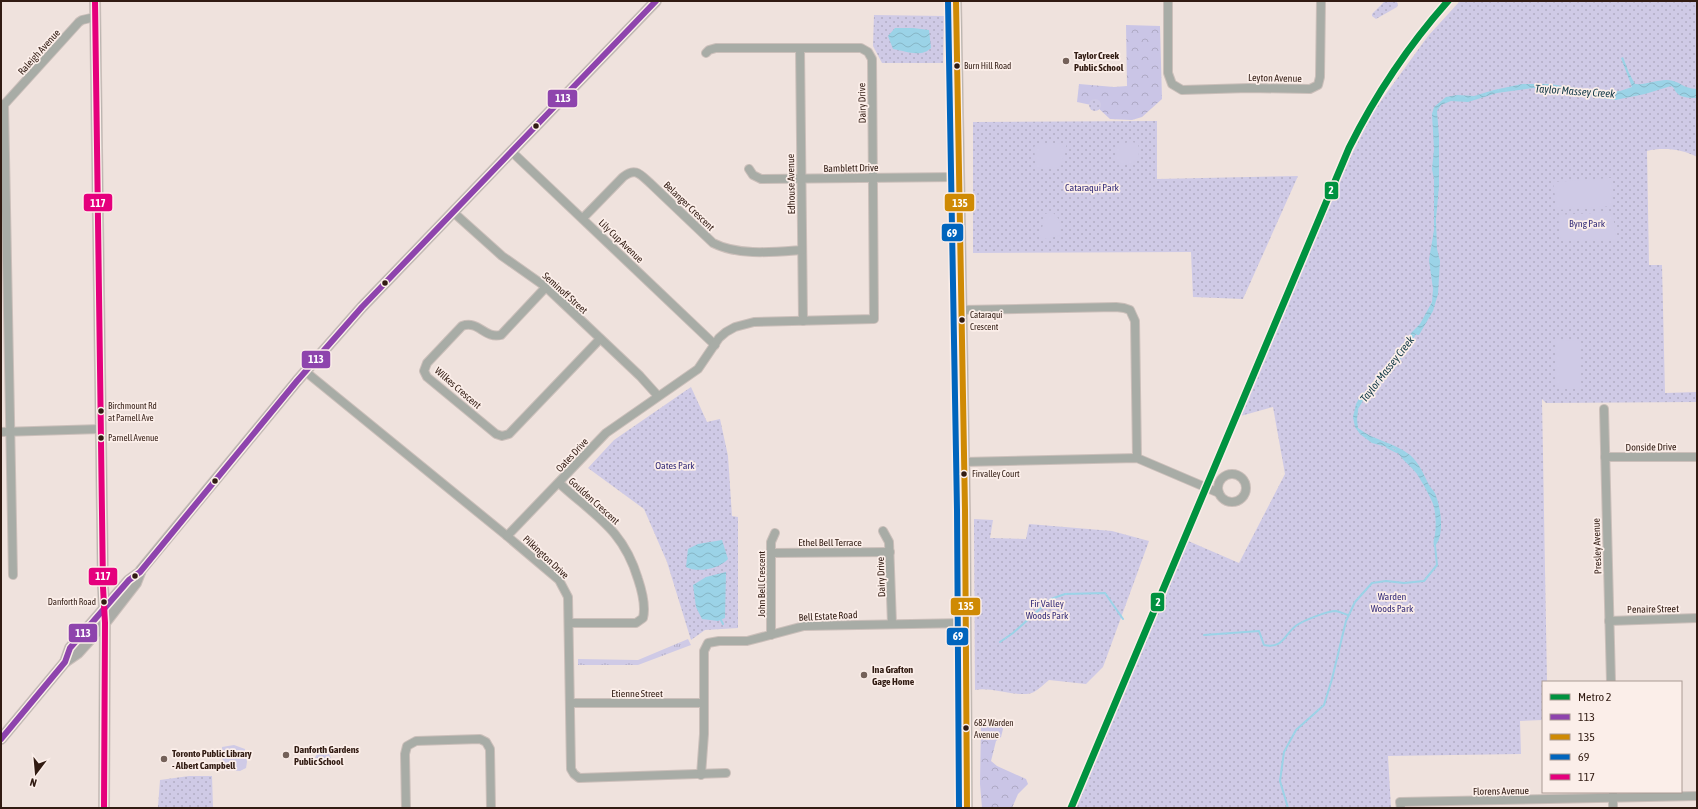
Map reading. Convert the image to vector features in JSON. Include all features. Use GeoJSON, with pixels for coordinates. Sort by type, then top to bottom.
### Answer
{"type":"FeatureCollection","features":[{"type":"Feature","properties":{"kind":"main road"},"geometry":{"type":"LineString","coordinates":[[95,1],[105,623],[104,808]]}},
{"type":"Feature","properties":{"kind":"main road"},"geometry":{"type":"LineString","coordinates":[[66,662],[70,648],[104,607],[129,580],[140,572],[306,372],[376,292],[656,1]]}},
{"type":"Feature","properties":{"kind":"main road"},"geometry":{"type":"LineString","coordinates":[[956,1],[967,808]]}},
{"type":"Feature","properties":{"kind":"main road"},"geometry":{"type":"LineString","coordinates":[[1,739],[66,662],[78,653],[105,623],[136,584],[140,572]]}},
{"type":"Feature","properties":{"kind":"street","name":"Leyton Avenue"},"geometry":{"type":"LineString","coordinates":[[1168,1],[1168,73],[1172,84],[1182,90],[1249,88],[1310,89],[1318,85],[1320,77],[1321,1]]}},
{"type":"Feature","properties":{"kind":"street","name":"Raleigh Avenue"},"geometry":{"type":"LineString","coordinates":[[3,106],[79,22],[95,17]]}},
{"type":"Feature","properties":{"kind":"street","name":"Dairy Drive"},"geometry":{"type":"LineString","coordinates":[[706,53],[709,50],[716,48],[861,48],[868,52],[872,59],[874,319],[803,320]]}},
{"type":"Feature","properties":{"kind":"street","name":"Edhouse Avenue"},"geometry":{"type":"LineString","coordinates":[[800,48],[803,320]]}},
{"type":"Feature","properties":{"kind":"street"},"geometry":{"type":"LineString","coordinates":[[3,106],[13,575]]}},
{"type":"Feature","properties":{"kind":"street","name":"Lily Cup Avenue"},"geometry":{"type":"LineString","coordinates":[[512,152],[583,218],[714,345]]}},
{"type":"Feature","properties":{"kind":"street","name":"Bamblett Drive"},"geometry":{"type":"LineString","coordinates":[[749,169],[753,175],[761,179],[958,177]]}},
{"type":"Feature","properties":{"kind":"street","name":"Belanger Crescent"},"geometry":{"type":"LineString","coordinates":[[583,218],[623,177],[628,173],[634,172],[642,175],[713,243],[723,248],[735,251],[802,250]]}},
{"type":"Feature","properties":{"kind":"street","name":"Seminoff Street"},"geometry":{"type":"LineString","coordinates":[[453,212],[502,256],[546,287],[640,376],[658,396]]}},
{"type":"Feature","properties":{"kind":"street","name":"Wilkes Crescent"},"geometry":{"type":"LineString","coordinates":[[546,287],[501,335],[495,336],[488,334],[474,325],[468,324],[462,326],[427,363],[424,371],[427,377],[496,434],[502,436],[509,434],[600,339]]}},
{"type":"Feature","properties":{"kind":"street"},"geometry":{"type":"LineString","coordinates":[[961,310],[1116,307],[1130,310],[1133,313],[1135,321],[1137,458]]}},
{"type":"Feature","properties":{"kind":"street"},"geometry":{"type":"LineString","coordinates":[[714,345],[726,332],[740,325],[754,322],[803,320]]}},
{"type":"Feature","properties":{"kind":"street","name":"Oates Drive"},"geometry":{"type":"LineString","coordinates":[[508,536],[606,433],[698,369],[714,345]]}},
{"type":"Feature","properties":{"kind":"street","name":"Pilkington Drive"},"geometry":{"type":"LineString","coordinates":[[306,372],[508,536],[559,580],[568,597],[571,769],[574,774],[579,778],[726,773]]}},
{"type":"Feature","properties":{"kind":"street","name":"Presley Avenue"},"geometry":{"type":"LineString","coordinates":[[1604,408],[1611,681]]}},
{"type":"Feature","properties":{"kind":"street"},"geometry":{"type":"LineString","coordinates":[[1,432],[101,429]]}},
{"type":"Feature","properties":{"kind":"street","name":"Donside Drive"},"geometry":{"type":"LineString","coordinates":[[1605,457],[1697,457]]}},
{"type":"Feature","properties":{"kind":"street"},"geometry":{"type":"LineString","coordinates":[[963,462],[1137,458],[1219,493]]}},
{"type":"Feature","properties":{"kind":"street","name":"Goulden Crescent"},"geometry":{"type":"LineString","coordinates":[[559,483],[609,526],[622,542],[633,561],[645,610],[643,618],[636,623],[569,623]]}},
{"type":"Feature","properties":{"kind":"street","name":"Dairy Drive"},"geometry":{"type":"LineString","coordinates":[[883,531],[889,542],[890,552],[892,624]]}},
{"type":"Feature","properties":{"kind":"street","name":"John Bell Crescent"},"geometry":{"type":"LineString","coordinates":[[771,634],[771,553],[775,533]]}},
{"type":"Feature","properties":{"kind":"street","name":"Ethel Bell Terrace"},"geometry":{"type":"LineString","coordinates":[[771,553],[890,552]]}},
{"type":"Feature","properties":{"kind":"street","name":"Penaire Street"},"geometry":{"type":"LineString","coordinates":[[1609,620],[1697,618]]}},
{"type":"Feature","properties":{"kind":"street","name":"Bell Estate Road"},"geometry":{"type":"LineString","coordinates":[[701,775],[704,734],[704,651],[708,643],[747,641],[804,626],[964,623]]}},
{"type":"Feature","properties":{"kind":"street","name":"Etienne Street"},"geometry":{"type":"LineString","coordinates":[[571,703],[704,703]]}},
{"type":"Feature","properties":{"kind":"street"},"geometry":{"type":"LineString","coordinates":[[406,808],[405,754],[407,746],[416,741],[480,739],[486,742],[490,749],[491,808]]}},
{"type":"Feature","properties":{"kind":"street"},"geometry":{"type":"LineString","coordinates":[[1613,795],[1613,808]]}},
{"type":"Feature","properties":{"kind":"street","name":"Florens Avenue"},"geometry":{"type":"LineString","coordinates":[[1400,805],[1507,804],[1613,795],[1697,796]]}},
{"type":"Feature","properties":{"kind":"green space"},"geometry":{"type":"Polygon","coordinates":[[[1385,1],[1396,1],[1398,4],[1397,7],[1376,19],[1372,16],[1372,14],[1385,1]]]}},
{"type":"Feature","properties":{"kind":"green space","name":"Warden Woods Park"},"geometry":{"type":"Polygon","coordinates":[[[1460,1],[1697,1],[1697,157],[1685,152],[1672,150],[1659,149],[1647,151],[1649,265],[1662,265],[1665,393],[1697,392],[1697,402],[1546,403],[1542,399],[1547,681],[1542,681],[1542,720],[1520,721],[1521,754],[1388,756],[1391,808],[1073,808],[1186,540],[1239,563],[1285,474],[1273,407],[1237,417],[1338,181],[1375,109],[1428,36],[1460,1]]]}},
{"type":"Feature","properties":{"kind":"green space"},"geometry":{"type":"Polygon","coordinates":[[[874,15],[944,16],[943,63],[882,63],[873,46],[874,15]]]}},
{"type":"Feature","properties":{"kind":"green space"},"geometry":{"type":"Polygon","coordinates":[[[1126,25],[1160,26],[1162,99],[1142,117],[1132,120],[1110,119],[1096,106],[1077,102],[1079,84],[1114,87],[1127,86],[1126,25]]]}},
{"type":"Feature","properties":{"kind":"green space"},"geometry":{"type":"Polygon","coordinates":[[[1093,99],[1097,99],[1101,105],[1097,111],[1093,111],[1089,107],[1089,103],[1093,99]]]}},
{"type":"Feature","properties":{"kind":"green space","name":"Cataraqui Park"},"geometry":{"type":"Polygon","coordinates":[[[1157,121],[1157,179],[1298,176],[1243,299],[1193,297],[1191,252],[973,253],[973,122],[1157,121]]]}},
{"type":"Feature","properties":{"kind":"green space"},"geometry":{"type":"Polygon","coordinates":[[[1130,142],[1138,143],[1139,156],[1133,163],[1123,165],[1116,159],[1115,145],[1130,142]]]}},
{"type":"Feature","properties":{"kind":"green space"},"geometry":{"type":"Polygon","coordinates":[[[1067,143],[1061,166],[1053,169],[1036,168],[1034,147],[1038,144],[1067,143]]]}},
{"type":"Feature","properties":{"kind":"green space"},"geometry":{"type":"Polygon","coordinates":[[[1611,178],[1613,206],[1557,210],[1553,182],[1611,178]]]}},
{"type":"Feature","properties":{"kind":"green space"},"geometry":{"type":"Polygon","coordinates":[[[1052,212],[1060,222],[1061,235],[1047,239],[1040,238],[1045,214],[1052,212]]]}},
{"type":"Feature","properties":{"kind":"green space","name":"Byng Park"},"geometry":{"type":"Polygon","coordinates":[[[1613,212],[1616,240],[1561,241],[1558,215],[1613,212]]]}},
{"type":"Feature","properties":{"kind":"green space"},"geometry":{"type":"Polygon","coordinates":[[[1581,340],[1581,389],[1556,389],[1555,341],[1581,340]]]}},
{"type":"Feature","properties":{"kind":"green space","name":"Oates Park"},"geometry":{"type":"Polygon","coordinates":[[[691,387],[707,422],[720,419],[728,456],[732,516],[738,517],[738,628],[705,630],[691,640],[667,562],[644,509],[588,468],[614,440],[691,387]]]}},
{"type":"Feature","properties":{"kind":"green space","name":"Fir Valley Woods Park"},"geometry":{"type":"Polygon","coordinates":[[[974,519],[993,520],[990,538],[1026,539],[1029,524],[1112,531],[1149,541],[1103,667],[1086,684],[1049,680],[1036,691],[1028,694],[982,689],[975,690],[974,519]]]}},
{"type":"Feature","properties":{"kind":"green space"},"geometry":{"type":"Polygon","coordinates":[[[688,639],[691,645],[638,665],[578,665],[578,659],[638,660],[688,639]]]}},
{"type":"Feature","properties":{"kind":"green space"},"geometry":{"type":"Polygon","coordinates":[[[999,722],[1003,729],[1001,737],[996,741],[991,761],[997,766],[1026,779],[1028,784],[1018,794],[1012,808],[982,808],[980,784],[981,723],[999,722]]]}},
{"type":"Feature","properties":{"kind":"green space"},"geometry":{"type":"Polygon","coordinates":[[[234,745],[245,749],[247,762],[246,768],[240,771],[223,770],[222,747],[234,745]]]}},
{"type":"Feature","properties":{"kind":"green space"},"geometry":{"type":"Polygon","coordinates":[[[318,751],[329,754],[331,758],[328,763],[317,767],[315,758],[318,751]]]}},
{"type":"Feature","properties":{"kind":"green space"},"geometry":{"type":"Polygon","coordinates":[[[189,776],[212,776],[213,808],[112,808],[158,807],[160,780],[189,776]]]}},
{"type":"Feature","properties":{"kind":"water"},"geometry":{"type":"Polygon","coordinates":[[[895,28],[929,30],[931,48],[923,53],[893,49],[888,36],[895,28]]]}},
{"type":"Feature","properties":{"kind":"water"},"geometry":{"type":"Polygon","coordinates":[[[1623,57],[1635,84],[1671,80],[1688,88],[1697,89],[1697,98],[1681,96],[1671,86],[1645,94],[1615,100],[1598,98],[1585,94],[1573,95],[1552,90],[1533,88],[1497,93],[1468,102],[1451,101],[1441,105],[1437,111],[1439,137],[1439,186],[1436,219],[1437,249],[1440,261],[1438,294],[1433,311],[1419,335],[1416,334],[1404,355],[1369,396],[1359,403],[1357,419],[1358,428],[1371,436],[1397,447],[1410,455],[1416,461],[1435,494],[1439,508],[1441,530],[1440,537],[1434,547],[1436,525],[1434,507],[1417,474],[1395,449],[1372,443],[1360,434],[1355,427],[1353,417],[1356,404],[1360,397],[1382,374],[1412,332],[1420,324],[1432,302],[1433,289],[1429,260],[1434,230],[1434,179],[1432,169],[1434,149],[1432,114],[1434,107],[1446,97],[1457,95],[1474,96],[1522,84],[1550,84],[1602,92],[1620,91],[1632,87],[1621,58],[1623,57]]]}},
{"type":"Feature","properties":{"kind":"water"},"geometry":{"type":"Polygon","coordinates":[[[722,540],[728,559],[724,562],[714,568],[702,570],[686,567],[688,549],[698,544],[722,540]]]}},
{"type":"Feature","properties":{"kind":"water"},"geometry":{"type":"Polygon","coordinates":[[[726,572],[725,618],[718,621],[702,619],[696,607],[693,585],[706,577],[726,572]]]}},
{"type":"Feature","properties":{"kind":"waterway","name":"Taylor Massey Creek"},"geometry":{"type":"LineString","coordinates":[[1358,407],[1364,397]]}},
{"type":"Feature","properties":{"kind":"waterway","name":"Taylor Massey Creek"},"geometry":{"type":"LineString","coordinates":[[1387,447],[1397,452]]}},
{"type":"Feature","properties":{"kind":"waterway","name":"Taylor Massey Creek"},"geometry":{"type":"LineString","coordinates":[[1288,808],[1280,781],[1284,752],[1296,730],[1324,705],[1346,621],[1355,602],[1372,583],[1386,581],[1404,583],[1424,581],[1437,565],[1435,545]]}},
{"type":"Feature","properties":{"kind":"waterway"},"geometry":{"type":"LineString","coordinates":[[1000,642],[1013,633],[1051,599],[1065,594],[1105,593],[1123,619]]}},
{"type":"Feature","properties":{"kind":"waterway"},"geometry":{"type":"LineString","coordinates":[[1204,635],[1259,631],[1264,645],[1271,646],[1280,643],[1297,625],[1316,616],[1327,612],[1336,611],[1348,615]]}},
{"type":"Feature","properties":{"kind":"waterway"},"geometry":{"type":"LineString","coordinates":[[721,620],[723,624]]}},
{"type":"Feature","properties":{"kind":"metro line","name":"2"},"geometry":{"type":"LineString","coordinates":[[1071,808],[1349,148],[1370,109],[1406,53],[1448,1]]}},
{"type":"Feature","properties":{"kind":"transit line","name":"117"},"geometry":{"type":"LineString","coordinates":[[95,1],[103,587],[105,623],[104,808]]}},
{"type":"Feature","properties":{"kind":"transit line","name":"113"},"geometry":{"type":"LineString","coordinates":[[1,739],[65,662],[70,648],[129,580],[140,572],[297,381],[362,307],[656,1]]}},
{"type":"Feature","properties":{"kind":"transit line","name":"69"},"geometry":{"type":"LineString","coordinates":[[948,1],[957,510],[959,808]]}},
{"type":"Feature","properties":{"kind":"transit line","name":"135"},"geometry":{"type":"LineString","coordinates":[[956,1],[965,510],[967,808]]}},
{"type":"Feature","properties":{"kind":"place","name":"Taylor Creek Public School"},"geometry":{"type":"Point","coordinates":[1066,61]}},
{"type":"Feature","properties":{"kind":"place","name":"Burn Hill Road"},"geometry":{"type":"Point","coordinates":[957,66]}},
{"type":"Feature","properties":{"kind":"place","name":"Cataraqui Crescent"},"geometry":{"type":"Point","coordinates":[962,320]}},
{"type":"Feature","properties":{"kind":"place","name":"Birchmount Rd at Parnell Ave"},"geometry":{"type":"Point","coordinates":[101,411]}},
{"type":"Feature","properties":{"kind":"place","name":"Parnell Avenue"},"geometry":{"type":"Point","coordinates":[101,438]}},
{"type":"Feature","properties":{"kind":"place","name":"Firvalley Court"},"geometry":{"type":"Point","coordinates":[964,474]}},
{"type":"Feature","properties":{"kind":"place","name":"Danforth Road"},"geometry":{"type":"Point","coordinates":[104,602]}},
{"type":"Feature","properties":{"kind":"place","name":"Ina Grafton Gage Home"},"geometry":{"type":"Point","coordinates":[864,675]}},
{"type":"Feature","properties":{"kind":"place","name":"682 Warden Avenue"},"geometry":{"type":"Point","coordinates":[966,728]}},
{"type":"Feature","properties":{"kind":"place","name":"Danforth Gardens Public School"},"geometry":{"type":"Point","coordinates":[286,755]}},
{"type":"Feature","properties":{"kind":"place","name":"Toronto Public Library - Albert Campbell"},"geometry":{"type":"Point","coordinates":[164,759]}}]}
